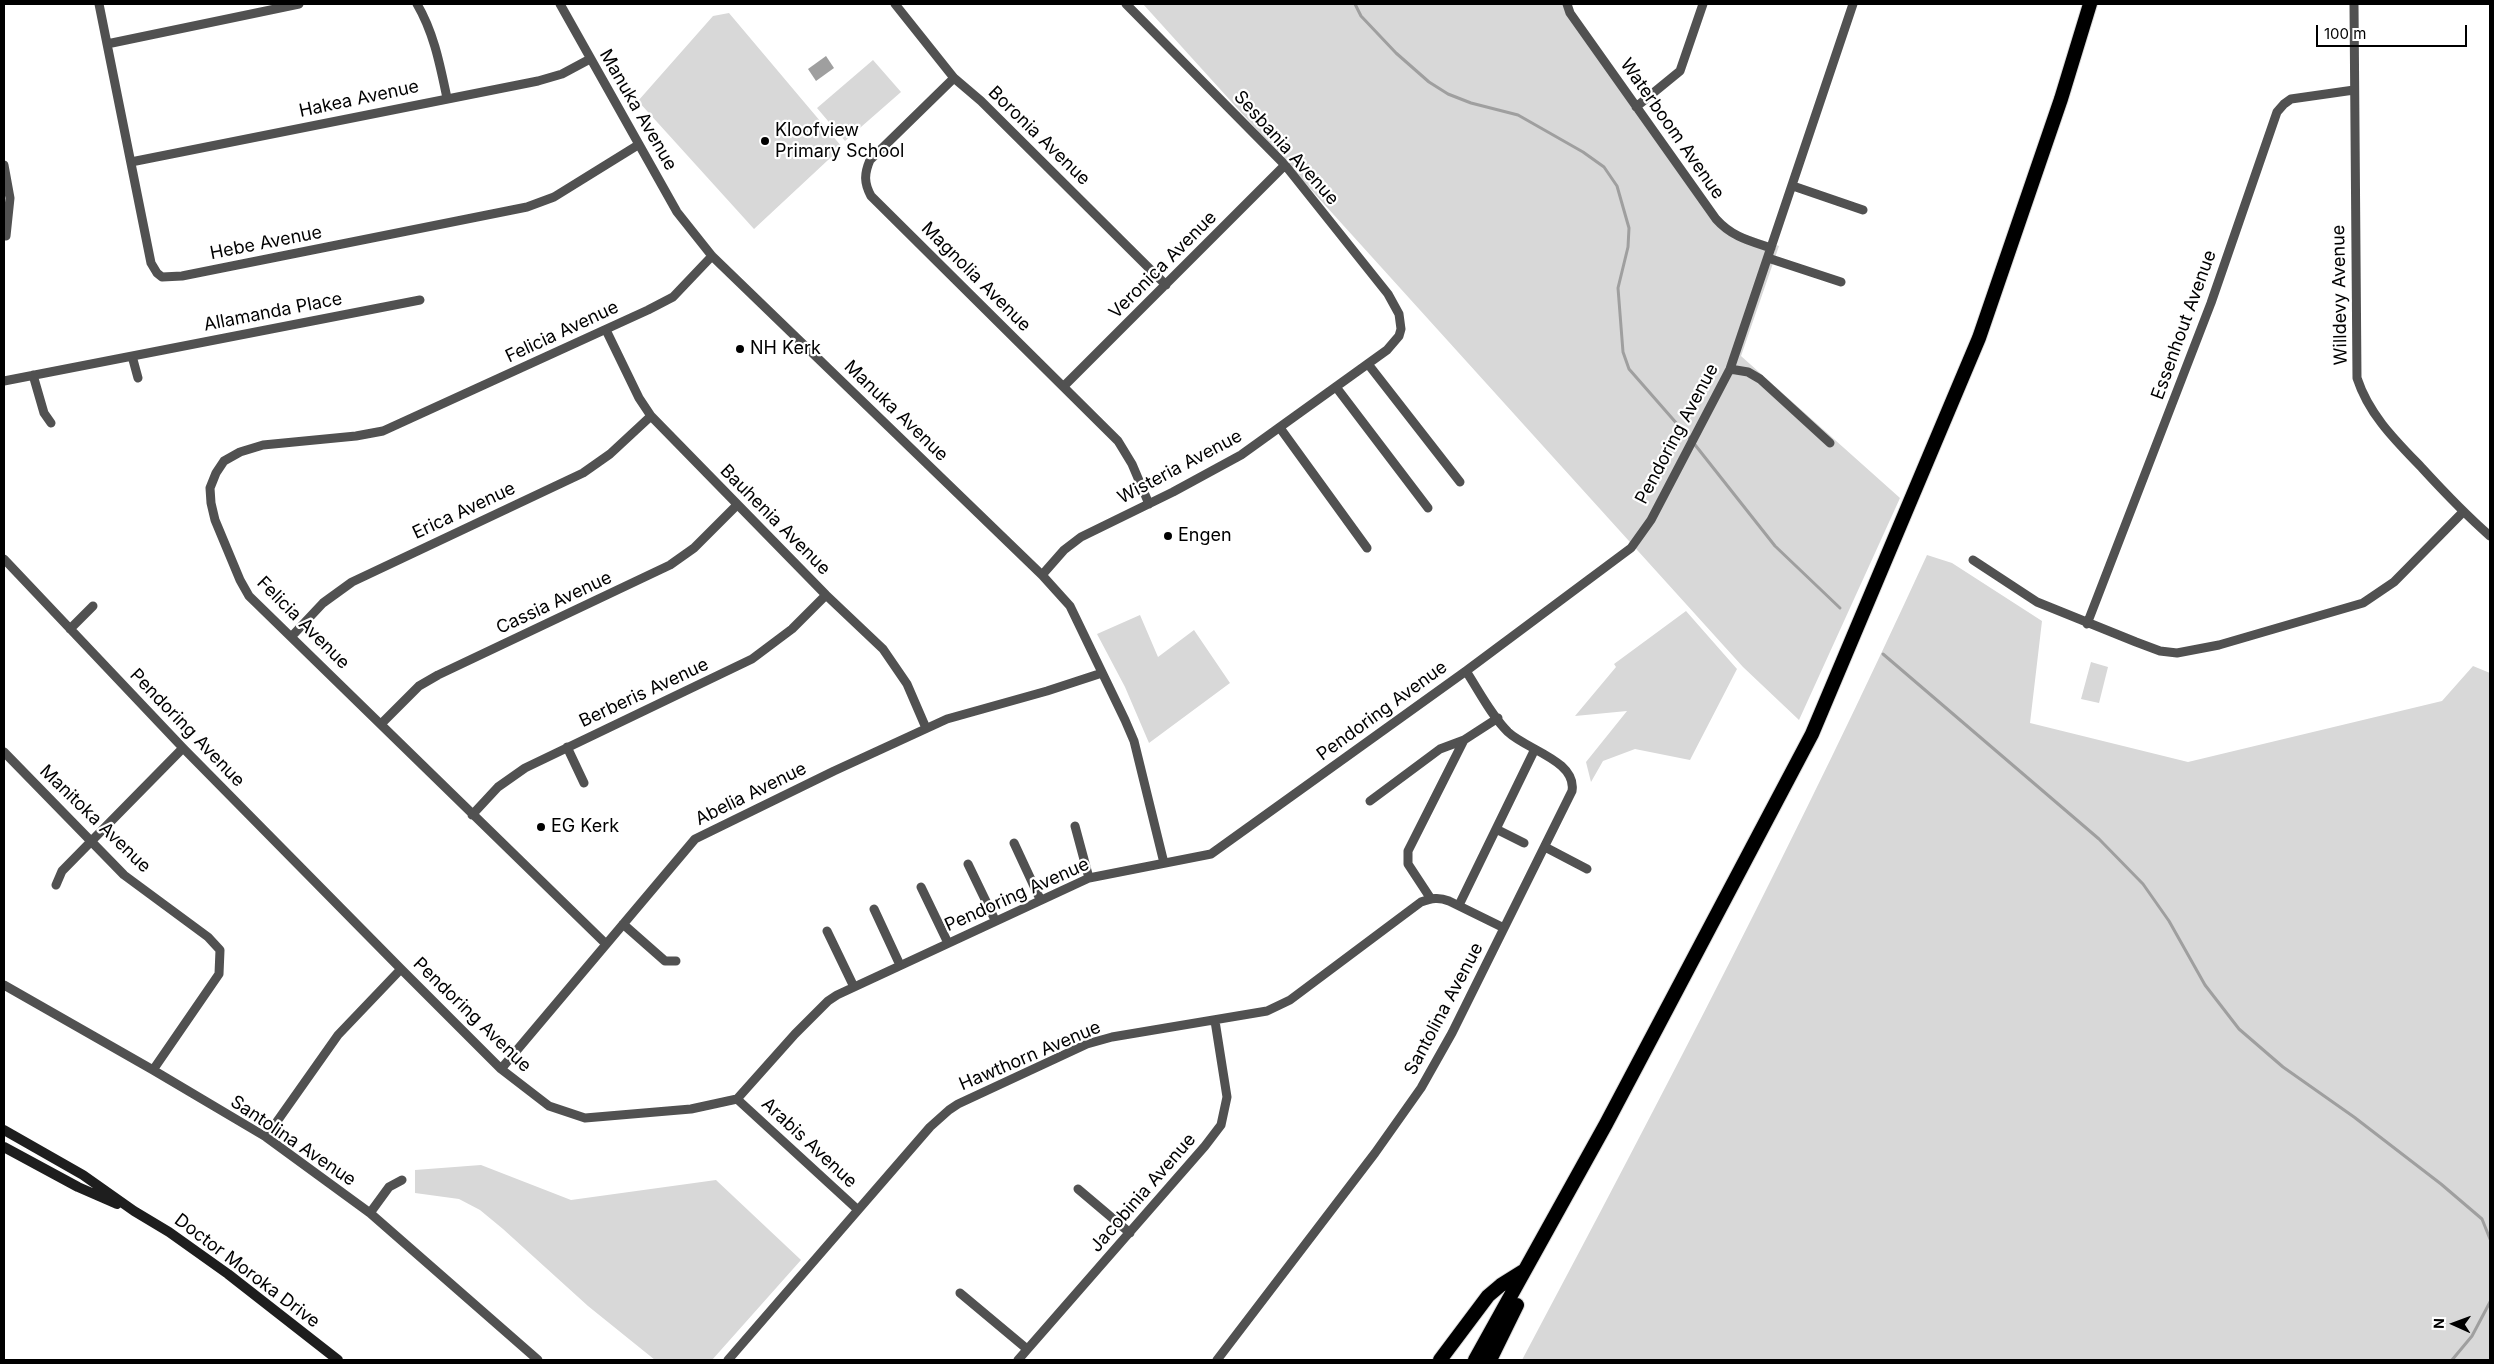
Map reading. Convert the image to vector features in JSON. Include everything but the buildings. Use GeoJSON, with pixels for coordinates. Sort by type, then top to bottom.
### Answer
{"type":"FeatureCollection","features":[{"type":"Feature","properties":{"kind":"highway"},"geometry":{"type":"LineString","coordinates":[[1475,1360],[1528,1268],[1691,966],[1812,734],[1979,338],[2061,99],[2090,4]]}},
{"type":"Feature","properties":{"kind":"highway"},"geometry":{"type":"LineString","coordinates":[[1440,1360],[1488,1296],[1528,1268]]}},
{"type":"Feature","properties":{"kind":"highway"},"geometry":{"type":"LineString","coordinates":[[1490,1360],[1520,1298],[1528,1268]]}},
{"type":"Feature","properties":{"kind":"main road","name":"Doctor Moroka Drive"},"geometry":{"type":"LineString","coordinates":[[4,1130],[83,1175],[134,1211],[169,1232],[228,1274],[338,1360]]}},
{"type":"Feature","properties":{"kind":"main road","name":"Doctor Moroka Drive"},"geometry":{"type":"LineString","coordinates":[[4,1148],[78,1187],[134,1211]]}},
{"type":"Feature","properties":{"kind":"street","name":"Hebe Avenue"},"geometry":{"type":"LineString","coordinates":[[99,4],[151,263],[162,277],[171,277],[534,205],[554,197],[638,145]]}},
{"type":"Feature","properties":{"kind":"street"},"geometry":{"type":"LineString","coordinates":[[107,44],[252,8],[299,4]]}},
{"type":"Feature","properties":{"kind":"street"},"geometry":{"type":"LineString","coordinates":[[417,4],[435,44],[447,98]]}},
{"type":"Feature","properties":{"kind":"street","name":"Manuka Avenue"},"geometry":{"type":"LineString","coordinates":[[560,4],[677,212],[712,256],[1042,575],[1070,606],[1134,741],[1164,863]]}},
{"type":"Feature","properties":{"kind":"street","name":"Boronia Avenue"},"geometry":{"type":"LineString","coordinates":[[895,4],[954,78],[981,101],[1166,285]]}},
{"type":"Feature","properties":{"kind":"street","name":"Sesbania Avenue"},"geometry":{"type":"LineString","coordinates":[[1126,4],[1285,165],[1388,294],[1399,314],[1401,329]]}},
{"type":"Feature","properties":{"kind":"street","name":"Waterboom Avenue"},"geometry":{"type":"LineString","coordinates":[[1567,4],[1570,13],[1721,225],[1739,238],[1771,248]]}},
{"type":"Feature","properties":{"kind":"street"},"geometry":{"type":"LineString","coordinates":[[1636,107],[1680,71],[1704,4]]}},
{"type":"Feature","properties":{"kind":"street","name":"Pendoring Avenue"},"geometry":{"type":"LineString","coordinates":[[4,560],[183,748],[501,1069],[550,1106],[585,1118],[691,1109],[737,1100],[828,1001],[854,986],[1089,878],[1211,854],[1466,671],[1608,566],[1635,543],[1651,520],[1730,368],[1852,4]]}},
{"type":"Feature","properties":{"kind":"street","name":"Willdevy Avenue"},"geometry":{"type":"LineString","coordinates":[[2354,4],[2357,378],[2367,402],[2398,445],[2463,512],[2490,536]]}},
{"type":"Feature","properties":{"kind":"street","name":"Hakea Avenue"},"geometry":{"type":"LineString","coordinates":[[131,162],[538,81],[562,74],[590,59]]}},
{"type":"Feature","properties":{"kind":"street","name":"Magnolia Avenue"},"geometry":{"type":"LineString","coordinates":[[954,78],[870,160],[866,170],[866,186],[871,196],[1118,441],[1132,464],[1149,504]]}},
{"type":"Feature","properties":{"kind":"street","name":"Essenhout Avenue"},"geometry":{"type":"LineString","coordinates":[[2087,624],[2207,312],[2275,116],[2280,107],[2291,99],[2354,90]]}},
{"type":"Feature","properties":{"kind":"street"},"geometry":{"type":"LineString","coordinates":[[4,165],[10,198],[6,236]]}},
{"type":"Feature","properties":{"kind":"street","name":"Veronica Avenue"},"geometry":{"type":"LineString","coordinates":[[1064,386],[1285,165]]}},
{"type":"Feature","properties":{"kind":"street"},"geometry":{"type":"LineString","coordinates":[[1792,186],[1863,210]]}},
{"type":"Feature","properties":{"kind":"street","name":"Felicia Avenue"},"geometry":{"type":"LineString","coordinates":[[606,944],[249,596],[240,580],[215,520],[210,488],[216,473],[224,461],[240,452],[263,445],[356,436],[383,431],[606,330],[673,296],[712,256]]}},
{"type":"Feature","properties":{"kind":"street"},"geometry":{"type":"LineString","coordinates":[[1768,258],[1841,282]]}},
{"type":"Feature","properties":{"kind":"street","name":"Allamanda Place"},"geometry":{"type":"LineString","coordinates":[[4,381],[420,300]]}},
{"type":"Feature","properties":{"kind":"street","name":"Wisteria Avenue"},"geometry":{"type":"LineString","coordinates":[[1042,575],[1064,550],[1081,537],[1215,471],[1280,428],[1390,347],[1401,329]]}},
{"type":"Feature","properties":{"kind":"street","name":"Bauhenia Avenue"},"geometry":{"type":"LineString","coordinates":[[606,330],[639,398],[651,416],[826,594],[868,633],[897,668],[926,728]]}},
{"type":"Feature","properties":{"kind":"street"},"geometry":{"type":"LineString","coordinates":[[132,356],[138,378]]}},
{"type":"Feature","properties":{"kind":"street"},"geometry":{"type":"LineString","coordinates":[[1368,364],[1460,482]]}},
{"type":"Feature","properties":{"kind":"street"},"geometry":{"type":"LineString","coordinates":[[1730,368],[1748,372],[1760,379],[1830,443]]}},
{"type":"Feature","properties":{"kind":"street"},"geometry":{"type":"LineString","coordinates":[[34,375],[44,413],[51,423]]}},
{"type":"Feature","properties":{"kind":"street"},"geometry":{"type":"LineString","coordinates":[[1336,387],[1428,508]]}},
{"type":"Feature","properties":{"kind":"street","name":"Erica Avenue"},"geometry":{"type":"LineString","coordinates":[[292,636],[323,603],[352,582],[583,473],[610,454],[651,416]]}},
{"type":"Feature","properties":{"kind":"street"},"geometry":{"type":"LineString","coordinates":[[1280,428],[1367,548]]}},
{"type":"Feature","properties":{"kind":"street","name":"Cassia Avenue"},"geometry":{"type":"LineString","coordinates":[[381,724],[419,686],[438,675],[670,565],[694,548],[738,505]]}},
{"type":"Feature","properties":{"kind":"street"},"geometry":{"type":"LineString","coordinates":[[1974,560],[2028,597],[2087,624],[2160,651],[2177,653],[2219,645],[2347,609],[2376,596],[2394,582],[2463,512]]}},
{"type":"Feature","properties":{"kind":"street","name":"Berberis Avenue"},"geometry":{"type":"LineString","coordinates":[[472,815],[498,787],[514,775],[567,747],[752,660],[792,629],[826,594]]}},
{"type":"Feature","properties":{"kind":"street"},"geometry":{"type":"LineString","coordinates":[[70,630],[93,606]]}},
{"type":"Feature","properties":{"kind":"street","name":"Santolina Avenue"},"geometry":{"type":"LineString","coordinates":[[1217,1360],[1375,1153],[1421,1088],[1452,1032],[1572,791],[1572,778],[1562,766],[1534,751],[1507,731],[1466,671]]}},
{"type":"Feature","properties":{"kind":"street","name":"Abelia Avenue"},"geometry":{"type":"LineString","coordinates":[[501,1069],[623,924],[702,835],[947,719],[1102,673]]}},
{"type":"Feature","properties":{"kind":"street"},"geometry":{"type":"LineString","coordinates":[[1370,801],[1440,749],[1464,740],[1498,718]]}},
{"type":"Feature","properties":{"kind":"street"},"geometry":{"type":"LineString","coordinates":[[1464,740],[1408,851],[1408,864],[1431,898],[1440,898],[1459,905],[1504,928]]}},
{"type":"Feature","properties":{"kind":"street"},"geometry":{"type":"LineString","coordinates":[[567,747],[584,783]]}},
{"type":"Feature","properties":{"kind":"street"},"geometry":{"type":"LineString","coordinates":[[56,885],[62,871],[183,748]]}},
{"type":"Feature","properties":{"kind":"street"},"geometry":{"type":"LineString","coordinates":[[1459,905],[1534,751]]}},
{"type":"Feature","properties":{"kind":"street","name":"Manitoka Avenue"},"geometry":{"type":"LineString","coordinates":[[4,752],[124,875],[208,937],[220,950],[219,974],[153,1070]]}},
{"type":"Feature","properties":{"kind":"street"},"geometry":{"type":"LineString","coordinates":[[1075,826],[1089,878]]}},
{"type":"Feature","properties":{"kind":"street"},"geometry":{"type":"LineString","coordinates":[[1496,829],[1524,843]]}},
{"type":"Feature","properties":{"kind":"street"},"geometry":{"type":"LineString","coordinates":[[1014,843],[1040,899]]}},
{"type":"Feature","properties":{"kind":"street"},"geometry":{"type":"LineString","coordinates":[[1545,847],[1587,869]]}},
{"type":"Feature","properties":{"kind":"street"},"geometry":{"type":"LineString","coordinates":[[968,864],[995,920]]}},
{"type":"Feature","properties":{"kind":"street"},"geometry":{"type":"LineString","coordinates":[[921,887],[948,943]]}},
{"type":"Feature","properties":{"kind":"street","name":"Hawthorn Avenue"},"geometry":{"type":"LineString","coordinates":[[728,1360],[938,1119],[958,1104],[1087,1044],[1112,1037],[1267,1011],[1280,1006],[1422,902],[1431,898]]}},
{"type":"Feature","properties":{"kind":"street"},"geometry":{"type":"LineString","coordinates":[[874,909],[900,965]]}},
{"type":"Feature","properties":{"kind":"street"},"geometry":{"type":"LineString","coordinates":[[623,924],[665,961],[676,961]]}},
{"type":"Feature","properties":{"kind":"street"},"geometry":{"type":"LineString","coordinates":[[828,931],[854,986]]}},
{"type":"Feature","properties":{"kind":"street"},"geometry":{"type":"LineString","coordinates":[[266,1137],[338,1035],[401,969]]}},
{"type":"Feature","properties":{"kind":"street","name":"Santolina Avenue"},"geometry":{"type":"LineString","coordinates":[[4,985],[266,1137],[370,1213],[538,1360]]}},
{"type":"Feature","properties":{"kind":"street","name":"Jacobinia Avenue"},"geometry":{"type":"LineString","coordinates":[[1018,1360],[1130,1233],[1221,1125],[1227,1097],[1215,1020]]}},
{"type":"Feature","properties":{"kind":"street","name":"Arabis Avenue"},"geometry":{"type":"LineString","coordinates":[[737,1100],[858,1210]]}},
{"type":"Feature","properties":{"kind":"street"},"geometry":{"type":"LineString","coordinates":[[370,1213],[389,1188],[402,1180]]}},
{"type":"Feature","properties":{"kind":"street"},"geometry":{"type":"LineString","coordinates":[[1078,1189],[1130,1233]]}},
{"type":"Feature","properties":{"kind":"street"},"geometry":{"type":"LineString","coordinates":[[960,1293],[1027,1349]]}},
{"type":"Feature","properties":{"kind":"shaded area"},"geometry":{"type":"Polygon","coordinates":[[[1143,4],[1568,4],[1726,228],[1779,246],[1741,356],[1900,498],[1799,720],[1743,667],[1143,4]]]}},
{"type":"Feature","properties":{"kind":"shaded area"},"geometry":{"type":"Polygon","coordinates":[[[729,13],[842,147],[754,229],[638,101],[713,16],[729,13]]]}},
{"type":"Feature","properties":{"kind":"shaded area"},"geometry":{"type":"Polygon","coordinates":[[[826,56],[834,68],[816,81],[808,69],[826,56]]]}},
{"type":"Feature","properties":{"kind":"shaded area"},"geometry":{"type":"Polygon","coordinates":[[[873,60],[901,92],[845,141],[817,108],[873,60]]]}},
{"type":"Feature","properties":{"kind":"shaded area"},"geometry":{"type":"Polygon","coordinates":[[[1927,555],[1952,563],[2042,621],[2030,723],[2188,762],[2442,701],[2473,666],[2490,673],[2490,1360],[1522,1360],[1627,1161],[1781,860],[1927,555]]]}},
{"type":"Feature","properties":{"kind":"shaded area"},"geometry":{"type":"Polygon","coordinates":[[[1686,611],[1737,669],[1690,760],[1635,749],[1603,761],[1591,782],[1586,762],[1627,711],[1575,716],[1616,667],[1614,664],[1686,611]]]}},
{"type":"Feature","properties":{"kind":"shaded area"},"geometry":{"type":"Polygon","coordinates":[[[1140,615],[1158,657],[1194,630],[1230,683],[1149,743],[1125,687],[1097,634],[1140,615]]]}},
{"type":"Feature","properties":{"kind":"shaded area"},"geometry":{"type":"Polygon","coordinates":[[[2091,662],[2108,667],[2099,703],[2081,699],[2091,662]]]}},
{"type":"Feature","properties":{"kind":"shaded area"},"geometry":{"type":"Polygon","coordinates":[[[481,1165],[571,1200],[716,1180],[801,1260],[712,1360],[655,1360],[588,1306],[480,1210],[459,1199],[415,1193],[415,1170],[481,1165]]]}},
{"type":"Feature","properties":{"kind":"waterway"},"geometry":{"type":"LineString","coordinates":[[1355,4],[1361,16],[1396,53],[1429,82],[1448,94],[1471,103],[1518,115],[1583,152],[1604,167],[1617,186],[1629,228],[1628,247],[1618,288],[1623,352],[1629,369],[1692,441],[1775,546],[1840,608]]}},
{"type":"Feature","properties":{"kind":"waterway"},"geometry":{"type":"LineString","coordinates":[[1883,654],[2099,839],[2143,884],[2169,921],[2205,985],[2239,1029],[2283,1067],[2354,1117],[2441,1184],[2482,1219],[2490,1239]]}},
{"type":"Feature","properties":{"kind":"waterway"},"geometry":{"type":"LineString","coordinates":[[2452,1360],[2472,1336],[2490,1302]]}},
{"type":"Feature","properties":{"kind":"place","name":"Kloofview Primary School"},"geometry":{"type":"Point","coordinates":[765,141]}},
{"type":"Feature","properties":{"kind":"place","name":"NH Kerk"},"geometry":{"type":"Point","coordinates":[740,349]}},
{"type":"Feature","properties":{"kind":"place","name":"Engen"},"geometry":{"type":"Point","coordinates":[1168,536]}},
{"type":"Feature","properties":{"kind":"place","name":"EG Kerk"},"geometry":{"type":"Point","coordinates":[541,827]}}]}
